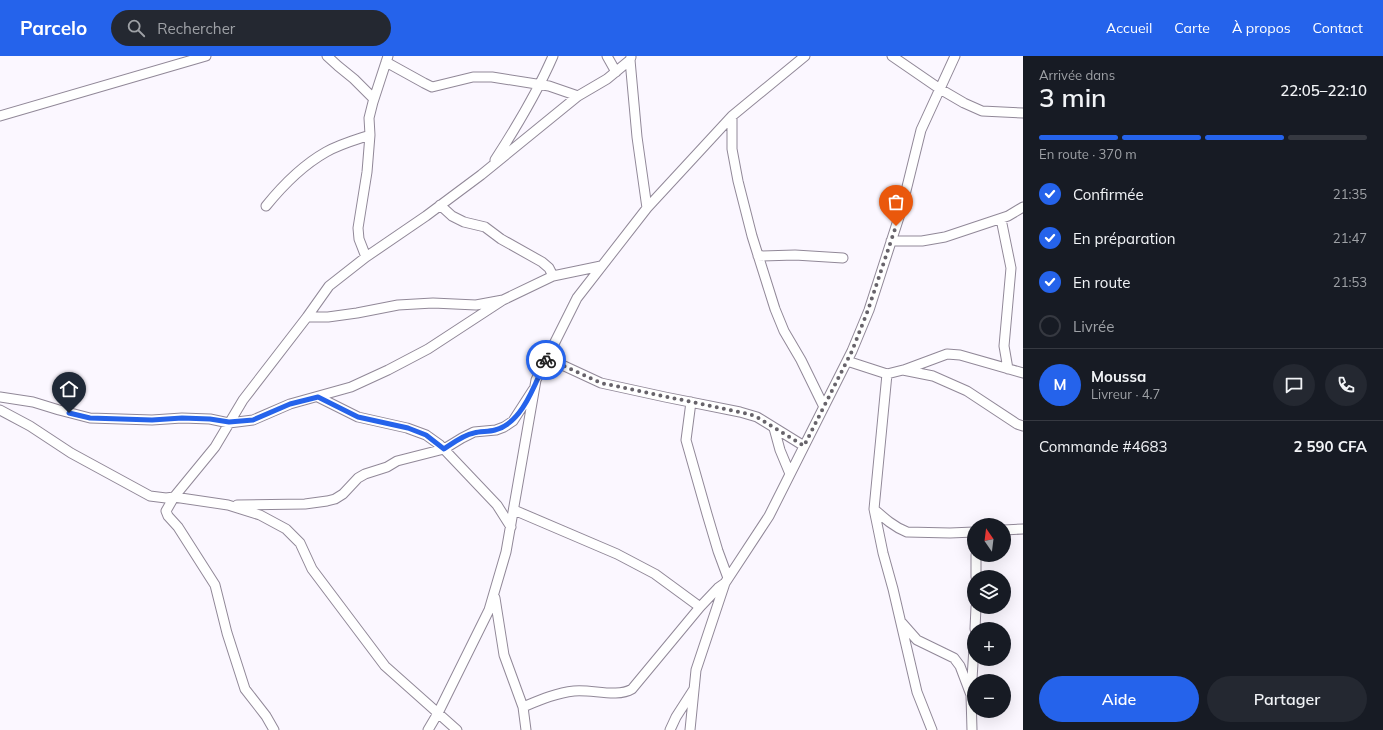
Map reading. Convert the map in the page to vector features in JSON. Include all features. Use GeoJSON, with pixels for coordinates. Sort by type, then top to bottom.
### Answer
{"type":"FeatureCollection","features":[{"type":"Feature","properties":{"kind":"street"},"geometry":{"type":"LineString","coordinates":[[0,116],[206,56]]}},
{"type":"Feature","properties":{"kind":"street"},"geometry":{"type":"LineString","coordinates":[[327,56],[354,79],[374,99]]}},
{"type":"Feature","properties":{"kind":"street"},"geometry":{"type":"LineString","coordinates":[[488,169],[519,123],[540,85],[553,56]]}},
{"type":"Feature","properties":{"kind":"street"},"geometry":{"type":"LineString","coordinates":[[607,56],[616,72]]}},
{"type":"Feature","properties":{"kind":"street"},"geometry":{"type":"LineString","coordinates":[[428,730],[438,713],[489,610],[506,552],[511,528],[536,380],[577,298],[647,208],[732,116],[805,56]]}},
{"type":"Feature","properties":{"kind":"street"},"geometry":{"type":"LineString","coordinates":[[892,56],[940,89],[964,103],[982,111],[1023,113]]}},
{"type":"Feature","properties":{"kind":"street"},"geometry":{"type":"LineString","coordinates":[[690,730],[696,670],[727,580],[769,516],[847,361],[868,310],[891,241],[921,130],[955,56]]}},
{"type":"Feature","properties":{"kind":"street"},"geometry":{"type":"LineString","coordinates":[[274,730],[266,716],[245,689],[227,632],[215,585],[178,527],[166,514],[166,511],[174,497],[215,447],[242,400],[307,317],[328,286],[488,169],[578,96],[607,79],[631,58]]}},
{"type":"Feature","properties":{"kind":"street"},"geometry":{"type":"LineString","coordinates":[[631,58],[637,137],[647,208]]}},
{"type":"Feature","properties":{"kind":"street"},"geometry":{"type":"LineString","coordinates":[[366,257],[359,239],[358,228],[367,172],[370,118],[374,99],[387,59],[424,84],[432,87],[473,76],[492,77],[549,86],[578,96]]}},
{"type":"Feature","properties":{"kind":"street"},"geometry":{"type":"LineString","coordinates":[[732,116],[732,148],[738,181],[774,309],[824,407]]}},
{"type":"Feature","properties":{"kind":"street"},"geometry":{"type":"LineString","coordinates":[[266,206],[296,173],[326,152],[370,135]]}},
{"type":"Feature","properties":{"kind":"street"},"geometry":{"type":"LineString","coordinates":[[440,205],[452,216],[464,222],[485,227],[502,239],[542,262],[553,276]]}},
{"type":"Feature","properties":{"kind":"street"},"geometry":{"type":"LineString","coordinates":[[891,241],[922,241],[945,237],[1001,219],[1023,207]]}},
{"type":"Feature","properties":{"kind":"street"},"geometry":{"type":"LineString","coordinates":[[1001,219],[1011,268],[1004,346],[1008,369]]}},
{"type":"Feature","properties":{"kind":"street"},"geometry":{"type":"LineString","coordinates":[[758,256],[795,255],[843,258]]}},
{"type":"Feature","properties":{"kind":"street"},"geometry":{"type":"LineString","coordinates":[[0,397],[33,402],[90,418],[152,420],[189,418],[229,422],[253,420],[290,404],[351,387],[388,370],[428,350],[503,300],[553,276],[602,266]]}},
{"type":"Feature","properties":{"kind":"street"},"geometry":{"type":"LineString","coordinates":[[307,317],[328,317],[398,305],[433,303],[476,305],[503,300]]}},
{"type":"Feature","properties":{"kind":"street"},"geometry":{"type":"LineString","coordinates":[[847,361],[887,374],[903,370],[947,354],[960,355],[1023,373]]}},
{"type":"Feature","properties":{"kind":"street"},"geometry":{"type":"LineString","coordinates":[[547,358],[601,383],[740,412],[757,417],[804,446]]}},
{"type":"Feature","properties":{"kind":"street"},"geometry":{"type":"LineString","coordinates":[[903,370],[933,376],[967,391],[1017,424],[1023,426]]}},
{"type":"Feature","properties":{"kind":"street"},"geometry":{"type":"LineString","coordinates":[[887,374],[874,509],[883,553],[917,692],[932,730]]}},
{"type":"Feature","properties":{"kind":"street"},"geometry":{"type":"LineString","coordinates":[[228,505],[298,504],[327,501],[335,498],[343,494],[358,478],[365,474],[387,467],[397,461],[444,449],[474,432],[496,430],[513,421],[535,388]]}},
{"type":"Feature","properties":{"kind":"street"},"geometry":{"type":"LineString","coordinates":[[318,397],[358,417],[408,428],[426,435],[444,449],[497,505],[511,528]]}},
{"type":"Feature","properties":{"kind":"street"},"geometry":{"type":"LineString","coordinates":[[691,402],[686,440],[727,580]]}},
{"type":"Feature","properties":{"kind":"street"},"geometry":{"type":"LineString","coordinates":[[0,410],[30,426],[71,453],[150,496],[166,498],[174,497],[228,505],[260,515],[286,529],[300,543],[312,569],[385,666],[458,730]]}},
{"type":"Feature","properties":{"kind":"street"},"geometry":{"type":"LineString","coordinates":[[774,428],[780,450],[790,474]]}},
{"type":"Feature","properties":{"kind":"street"},"geometry":{"type":"LineString","coordinates":[[874,509],[886,520],[901,530],[907,532],[967,532]]}},
{"type":"Feature","properties":{"kind":"street"},"geometry":{"type":"LineString","coordinates":[[514,510],[656,574],[700,606]]}},
{"type":"Feature","properties":{"kind":"street"},"geometry":{"type":"LineString","coordinates":[[1011,530],[1023,529]]}},
{"type":"Feature","properties":{"kind":"street"},"geometry":{"type":"LineString","coordinates":[[524,707],[555,695],[575,691],[623,692],[632,689],[700,606],[727,580]]}},
{"type":"Feature","properties":{"kind":"street"},"geometry":{"type":"LineString","coordinates":[[494,593],[504,655],[524,707],[526,730]]}},
{"type":"Feature","properties":{"kind":"street"},"geometry":{"type":"LineString","coordinates":[[901,622],[917,640],[954,658],[960,666],[967,684]]}},
{"type":"Feature","properties":{"kind":"street"},"geometry":{"type":"LineString","coordinates":[[670,730],[676,717],[694,688]]}},
{"type":"Feature","properties":{"kind":"street"},"geometry":{"type":"LineString","coordinates":[[972,718],[972,730]]}},
{"type":"Feature","properties":{"kind":"way so far"},"geometry":{"type":"LineString","coordinates":[[546,360],[547,358],[601,383],[749,414],[757,417],[804,446],[852,351],[868,310],[896,226]]}},
{"type":"Feature","properties":{"kind":"route"},"geometry":{"type":"LineString","coordinates":[[69,413],[90,418],[116,420],[182,418],[210,419],[229,422],[253,420],[290,404],[318,397],[358,417],[408,428],[426,435],[444,449],[474,432],[496,430],[513,421],[535,388],[536,380],[546,360]]}}]}
